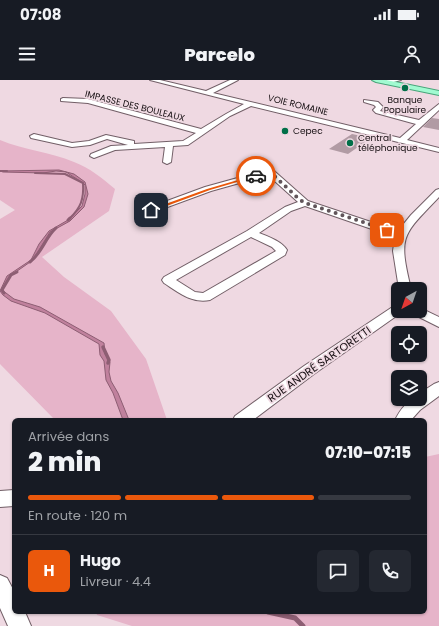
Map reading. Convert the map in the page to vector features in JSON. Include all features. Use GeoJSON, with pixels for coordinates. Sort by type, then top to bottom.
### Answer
{"type":"FeatureCollection","features":[{"type":"Feature","properties":{"kind":"main road"},"geometry":{"type":"LineString","coordinates":[[376,80],[396,82],[439,93]]}},
{"type":"Feature","properties":{"kind":"street","name":"VOIE ROMAINE"},"geometry":{"type":"LineString","coordinates":[[153,80],[439,150]]}},
{"type":"Feature","properties":{"kind":"street"},"geometry":{"type":"LineString","coordinates":[[207,93],[235,80]]}},
{"type":"Feature","properties":{"kind":"street","name":"IMPASSE DES BOULEAUX"},"geometry":{"type":"LineString","coordinates":[[63,100],[88,102],[202,132]]}},
{"type":"Feature","properties":{"kind":"street"},"geometry":{"type":"LineString","coordinates":[[366,101],[378,105],[380,107],[376,110],[378,112],[421,123]]}},
{"type":"Feature","properties":{"kind":"street"},"geometry":{"type":"LineString","coordinates":[[94,156],[114,148],[144,147],[188,142],[228,115],[250,104]]}},
{"type":"Feature","properties":{"kind":"street"},"geometry":{"type":"LineString","coordinates":[[401,141],[439,106]]}},
{"type":"Feature","properties":{"kind":"street"},"geometry":{"type":"LineString","coordinates":[[34,136],[72,145],[90,143],[106,137],[144,147]]}},
{"type":"Feature","properties":{"kind":"street"},"geometry":{"type":"LineString","coordinates":[[167,162],[170,144]]}},
{"type":"Feature","properties":{"kind":"street"},"geometry":{"type":"LineString","coordinates":[[151,210],[208,189],[270,172],[305,203],[401,235]]}},
{"type":"Feature","properties":{"kind":"street"},"geometry":{"type":"LineString","coordinates":[[404,282],[398,244],[401,235],[410,223],[439,192]]}},
{"type":"Feature","properties":{"kind":"street"},"geometry":{"type":"LineString","coordinates":[[251,233],[276,245],[282,250],[281,253],[206,296],[198,298],[192,296],[168,280],[251,233],[288,209],[305,203]]}},
{"type":"Feature","properties":{"kind":"street","name":"RUE ANDRÉ SARTORETTI"},"geometry":{"type":"LineString","coordinates":[[244,418],[391,313]]}},
{"type":"Feature","properties":{"kind":"street"},"geometry":{"type":"LineString","coordinates":[[427,316],[439,323]]}},
{"type":"Feature","properties":{"kind":"street"},"geometry":{"type":"LineString","coordinates":[[405,418],[406,414],[417,403],[439,388]]}},
{"type":"Feature","properties":{"kind":"street"},"geometry":{"type":"LineString","coordinates":[[0,499],[12,498]]}},
{"type":"Feature","properties":{"kind":"street"},"geometry":{"type":"LineString","coordinates":[[0,585],[12,610]]}},
{"type":"Feature","properties":{"kind":"street"},"geometry":{"type":"LineString","coordinates":[[14,614],[20,626]]}},
{"type":"Feature","properties":{"kind":"shaded area"},"geometry":{"type":"Polygon","coordinates":[[[0,140],[80,164],[115,189],[109,211],[42,257],[64,277],[111,311],[146,359],[166,418],[53,418],[0,364],[0,219],[15,210],[0,200],[0,140]]]}},
{"type":"Feature","properties":{"kind":"shaded area"},"geometry":{"type":"Polygon","coordinates":[[[59,170],[74,174],[85,182],[88,194],[84,207],[70,221],[50,232],[33,260],[10,276],[2,290],[14,299],[40,307],[104,343],[105,354],[110,362],[109,372],[111,381],[118,393],[128,418],[122,418],[113,393],[106,380],[104,361],[100,355],[99,344],[45,313],[11,301],[0,291],[7,276],[31,260],[39,244],[49,231],[68,220],[82,206],[85,194],[85,185],[66,172],[56,171],[43,173],[0,171],[59,170]]]}},
{"type":"Feature","properties":{"kind":"shaded area"},"geometry":{"type":"Polygon","coordinates":[[[439,454],[439,626],[132,626],[97,615],[427,614],[427,457],[439,454]]]}},
{"type":"Feature","properties":{"kind":"building"},"geometry":{"type":"Polygon","coordinates":[[[432,118],[439,119],[439,130],[423,127],[432,118]]]}},
{"type":"Feature","properties":{"kind":"building","name":"Central téléphonique"},"geometry":{"type":"Polygon","coordinates":[[[352,134],[371,138],[348,154],[329,149],[352,134]]]}},
{"type":"Feature","properties":{"kind":"waterway"},"geometry":{"type":"LineString","coordinates":[[0,171],[7,171]]}},
{"type":"Feature","properties":{"kind":"waterway"},"geometry":{"type":"LineString","coordinates":[[35,173],[65,174],[83,183],[81,203],[69,219]]}},
{"type":"Feature","properties":{"kind":"waterway"},"geometry":{"type":"LineString","coordinates":[[30,262],[38,254],[49,236],[56,228]]}},
{"type":"Feature","properties":{"kind":"waterway"},"geometry":{"type":"LineString","coordinates":[[4,293],[2,290],[11,275],[17,272]]}},
{"type":"Feature","properties":{"kind":"waterway"},"geometry":{"type":"LineString","coordinates":[[103,347],[109,360],[108,363]]}},
{"type":"Feature","properties":{"kind":"waterway"},"geometry":{"type":"LineString","coordinates":[[277,614],[295,618],[303,626]]}},
{"type":"Feature","properties":{"kind":"way so far"},"geometry":{"type":"LineString","coordinates":[[256,176],[270,172],[305,203],[387,230]]}},
{"type":"Feature","properties":{"kind":"place","name":"Banque Populaire"},"geometry":{"type":"Point","coordinates":[405,88]}},
{"type":"Feature","properties":{"kind":"place","name":"Cepec"},"geometry":{"type":"Point","coordinates":[285,131]}},
{"type":"Feature","properties":{"kind":"place","name":"Central téléphonique"},"geometry":{"type":"Point","coordinates":[350,143]}},
{"type":"Feature","properties":{"kind":"route"},"geometry":{"type":"LineString","coordinates":[[151,210],[208,189],[256,176]]}}]}
